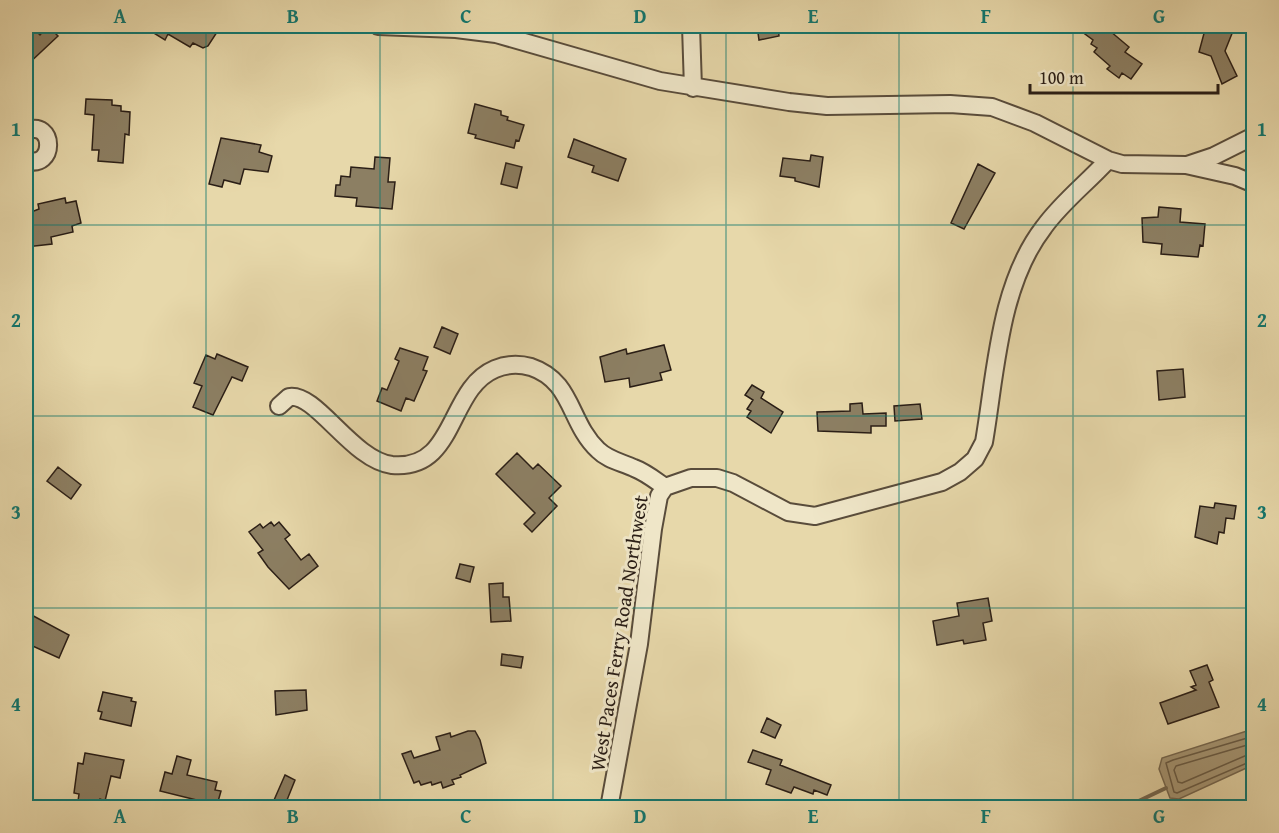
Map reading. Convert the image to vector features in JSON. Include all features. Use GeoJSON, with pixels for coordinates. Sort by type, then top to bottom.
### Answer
{"type":"FeatureCollection","features":[{"type":"Feature","properties":{"kind":"street"},"geometry":{"type":"LineString","coordinates":[[378,26],[456,29],[496,34],[693,88],[827,106],[950,104],[992,107],[1035,123],[1108,160],[1122,164],[1186,165],[1235,176],[1254,184]]}},
{"type":"Feature","properties":{"kind":"street"},"geometry":{"type":"LineString","coordinates":[[691,26],[693,88]]}},
{"type":"Feature","properties":{"kind":"street"},"geometry":{"type":"LineString","coordinates":[[26,159],[37,161],[43,158],[50,148],[47,135],[36,129],[27,128]]}},
{"type":"Feature","properties":{"kind":"street"},"geometry":{"type":"LineString","coordinates":[[1186,165],[1214,156],[1254,136]]}},
{"type":"Feature","properties":{"kind":"street","name":"West Paces Ferry Road Northwest"},"geometry":{"type":"LineString","coordinates":[[609,807],[639,644],[653,529],[659,496],[665,487],[691,478],[717,478],[733,483],[788,512],[815,516],[926,489],[960,472],[975,459],[984,442],[1005,319],[1014,287],[1030,249],[1060,207],[1108,160]]}},
{"type":"Feature","properties":{"kind":"street"},"geometry":{"type":"LineString","coordinates":[[279,406],[289,397],[304,398],[362,453],[382,463],[395,465],[419,460],[433,452],[444,441],[464,395],[476,380],[498,367],[524,365],[543,371],[559,385],[585,435],[598,451],[615,462],[643,472],[665,487]]}},
{"type":"Feature","properties":{"kind":"water"},"geometry":{"type":"Polygon","coordinates":[[[1253,729],[1253,765],[1179,799],[1170,798],[1159,769],[1162,758],[1253,729]]]}},
{"type":"Feature","properties":{"kind":"building"},"geometry":{"type":"Polygon","coordinates":[[[26,26],[31,26],[40,35],[48,26],[58,36],[26,66],[26,26]]]}},
{"type":"Feature","properties":{"kind":"building"},"geometry":{"type":"Polygon","coordinates":[[[154,26],[213,26],[219,29],[208,46],[203,48],[193,43],[190,47],[168,34],[165,40],[152,32],[154,26]]]}},
{"type":"Feature","properties":{"kind":"building"},"geometry":{"type":"Polygon","coordinates":[[[757,26],[778,26],[779,36],[759,40],[757,26]]]}},
{"type":"Feature","properties":{"kind":"building"},"geometry":{"type":"Polygon","coordinates":[[[1074,26],[1104,26],[1129,47],[1125,52],[1142,64],[1131,79],[1122,73],[1119,78],[1107,69],[1110,66],[1094,52],[1097,48],[1091,44],[1093,40],[1074,26]]]}},
{"type":"Feature","properties":{"kind":"building"},"geometry":{"type":"Polygon","coordinates":[[[1206,26],[1235,26],[1225,51],[1237,76],[1222,84],[1211,56],[1199,52],[1206,26]]]}},
{"type":"Feature","properties":{"kind":"building"},"geometry":{"type":"Polygon","coordinates":[[[86,99],[112,100],[112,105],[121,106],[121,111],[130,112],[129,135],[125,134],[123,163],[98,161],[99,150],[92,150],[94,115],[85,114],[86,99]]]}},
{"type":"Feature","properties":{"kind":"building"},"geometry":{"type":"Polygon","coordinates":[[[475,104],[501,111],[501,115],[508,117],[507,120],[524,125],[514,148],[475,138],[476,135],[468,133],[475,104]]]}},
{"type":"Feature","properties":{"kind":"building"},"geometry":{"type":"Polygon","coordinates":[[[221,138],[261,145],[259,152],[272,156],[268,172],[244,169],[240,184],[224,180],[222,187],[209,184],[221,138]]]}},
{"type":"Feature","properties":{"kind":"building"},"geometry":{"type":"Polygon","coordinates":[[[574,139],[626,159],[618,181],[592,172],[594,166],[568,157],[574,139]]]}},
{"type":"Feature","properties":{"kind":"building"},"geometry":{"type":"Polygon","coordinates":[[[811,155],[823,157],[819,187],[795,181],[795,178],[780,176],[783,158],[810,161],[811,155]]]}},
{"type":"Feature","properties":{"kind":"building"},"geometry":{"type":"Polygon","coordinates":[[[375,157],[390,158],[388,182],[395,182],[392,209],[356,206],[357,198],[335,196],[336,185],[340,185],[341,176],[350,177],[351,167],[374,169],[375,157]]]}},
{"type":"Feature","properties":{"kind":"building"},"geometry":{"type":"Polygon","coordinates":[[[506,163],[522,167],[517,188],[501,184],[506,163]]]}},
{"type":"Feature","properties":{"kind":"building"},"geometry":{"type":"Polygon","coordinates":[[[978,164],[995,173],[964,229],[951,223],[978,164]]]}},
{"type":"Feature","properties":{"kind":"building"},"geometry":{"type":"Polygon","coordinates":[[[65,198],[66,203],[76,201],[81,223],[72,226],[73,232],[51,237],[52,244],[26,247],[26,214],[39,209],[38,204],[65,198]]]}},
{"type":"Feature","properties":{"kind":"building"},"geometry":{"type":"Polygon","coordinates":[[[1159,207],[1181,209],[1180,222],[1205,224],[1203,246],[1200,245],[1198,257],[1161,254],[1162,244],[1143,242],[1142,218],[1158,217],[1159,207]]]}},
{"type":"Feature","properties":{"kind":"building"},"geometry":{"type":"Polygon","coordinates":[[[442,327],[458,334],[450,354],[434,347],[442,327]]]}},
{"type":"Feature","properties":{"kind":"building"},"geometry":{"type":"Polygon","coordinates":[[[664,345],[671,370],[660,373],[662,380],[630,387],[629,378],[605,382],[600,357],[626,349],[627,354],[664,345]]]}},
{"type":"Feature","properties":{"kind":"building"},"geometry":{"type":"Polygon","coordinates":[[[400,348],[428,357],[423,370],[427,371],[414,401],[406,398],[401,411],[377,401],[382,388],[387,390],[399,361],[395,359],[400,348]]]}},
{"type":"Feature","properties":{"kind":"building"},"geometry":{"type":"Polygon","coordinates":[[[217,354],[248,367],[242,381],[232,377],[213,415],[193,407],[202,386],[194,383],[206,355],[215,359],[217,354]]]}},
{"type":"Feature","properties":{"kind":"building"},"geometry":{"type":"Polygon","coordinates":[[[1183,369],[1185,397],[1159,400],[1157,371],[1183,369]]]}},
{"type":"Feature","properties":{"kind":"building"},"geometry":{"type":"Polygon","coordinates":[[[752,385],[764,392],[761,398],[783,412],[771,433],[747,417],[751,411],[747,409],[753,400],[745,395],[752,385]]]}},
{"type":"Feature","properties":{"kind":"building"},"geometry":{"type":"Polygon","coordinates":[[[862,403],[863,414],[886,413],[886,426],[871,426],[871,433],[818,431],[817,412],[850,411],[850,404],[862,403]]]}},
{"type":"Feature","properties":{"kind":"building"},"geometry":{"type":"Polygon","coordinates":[[[920,404],[922,419],[895,421],[894,406],[920,404]]]}},
{"type":"Feature","properties":{"kind":"building"},"geometry":{"type":"Polygon","coordinates":[[[517,453],[533,469],[538,464],[561,486],[549,498],[557,506],[532,532],[524,524],[535,513],[496,474],[517,453]]]}},
{"type":"Feature","properties":{"kind":"building"},"geometry":{"type":"Polygon","coordinates":[[[58,467],[81,485],[71,499],[47,481],[58,467]]]}},
{"type":"Feature","properties":{"kind":"building"},"geometry":{"type":"Polygon","coordinates":[[[1215,503],[1236,506],[1234,519],[1226,518],[1224,533],[1219,532],[1217,544],[1195,537],[1200,506],[1214,508],[1215,503]]]}},
{"type":"Feature","properties":{"kind":"building"},"geometry":{"type":"Polygon","coordinates":[[[271,522],[274,526],[279,522],[290,535],[285,539],[301,560],[309,554],[318,566],[289,589],[258,553],[263,550],[249,532],[260,524],[263,528],[271,522]]]}},
{"type":"Feature","properties":{"kind":"building"},"geometry":{"type":"Polygon","coordinates":[[[460,564],[474,567],[470,582],[456,578],[460,564]]]}},
{"type":"Feature","properties":{"kind":"building"},"geometry":{"type":"Polygon","coordinates":[[[503,583],[503,597],[509,597],[511,621],[491,622],[489,584],[503,583]]]}},
{"type":"Feature","properties":{"kind":"building"},"geometry":{"type":"Polygon","coordinates":[[[988,598],[992,621],[983,623],[986,640],[964,644],[963,640],[937,645],[933,621],[959,616],[957,603],[988,598]]]}},
{"type":"Feature","properties":{"kind":"building"},"geometry":{"type":"Polygon","coordinates":[[[26,612],[69,635],[59,658],[26,643],[26,612]]]}},
{"type":"Feature","properties":{"kind":"building"},"geometry":{"type":"Polygon","coordinates":[[[502,654],[523,657],[521,668],[501,665],[502,654]]]}},
{"type":"Feature","properties":{"kind":"building"},"geometry":{"type":"Polygon","coordinates":[[[1207,665],[1213,680],[1209,682],[1219,707],[1168,724],[1160,703],[1196,690],[1191,687],[1196,685],[1190,671],[1207,665]]]}},
{"type":"Feature","properties":{"kind":"building"},"geometry":{"type":"Polygon","coordinates":[[[306,690],[307,710],[276,715],[275,691],[306,690]]]}},
{"type":"Feature","properties":{"kind":"building"},"geometry":{"type":"Polygon","coordinates":[[[103,692],[132,698],[131,701],[136,702],[131,726],[100,719],[102,712],[98,711],[103,692]]]}},
{"type":"Feature","properties":{"kind":"building"},"geometry":{"type":"Polygon","coordinates":[[[767,718],[781,725],[775,738],[761,732],[767,718]]]}},
{"type":"Feature","properties":{"kind":"building"},"geometry":{"type":"Polygon","coordinates":[[[475,731],[480,740],[486,763],[460,775],[461,777],[452,780],[454,784],[443,788],[441,782],[432,785],[431,782],[421,785],[419,781],[414,783],[402,754],[411,751],[414,758],[440,750],[436,737],[450,733],[451,737],[475,731]]]}},
{"type":"Feature","properties":{"kind":"building"},"geometry":{"type":"Polygon","coordinates":[[[753,750],[782,760],[780,765],[831,785],[827,795],[814,790],[813,794],[794,787],[791,793],[766,784],[771,770],[748,762],[753,750]]]}},
{"type":"Feature","properties":{"kind":"building"},"geometry":{"type":"Polygon","coordinates":[[[85,753],[124,760],[120,778],[111,776],[105,801],[100,799],[98,806],[78,801],[79,794],[74,793],[78,763],[83,764],[85,753]]]}},
{"type":"Feature","properties":{"kind":"building"},"geometry":{"type":"Polygon","coordinates":[[[177,756],[191,760],[187,775],[217,782],[215,790],[221,791],[217,805],[160,791],[165,772],[172,774],[177,756]]]}},
{"type":"Feature","properties":{"kind":"building"},"geometry":{"type":"Polygon","coordinates":[[[285,775],[295,780],[287,800],[305,807],[271,807],[285,775]]]}},
{"type":"Feature","properties":{"kind":"waterway"},"geometry":{"type":"LineString","coordinates":[[1124,808],[1166,788]]}}]}
